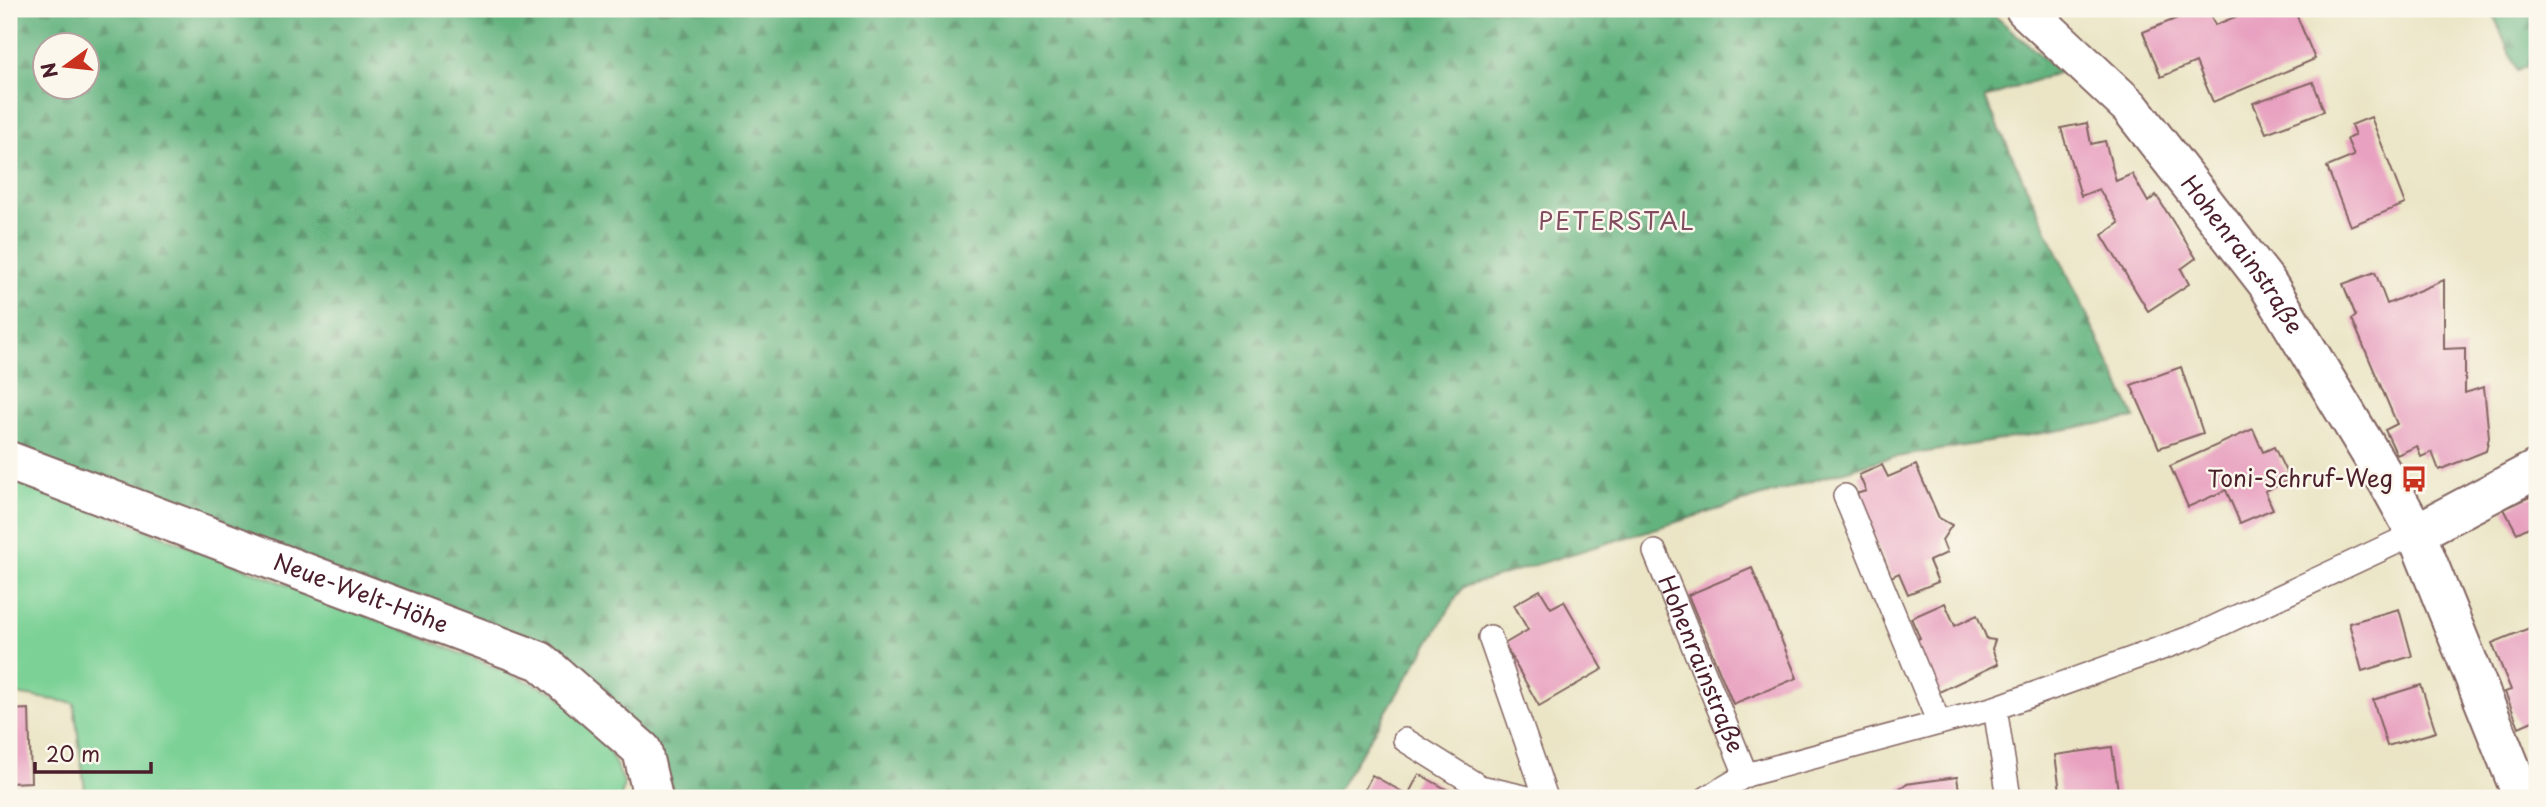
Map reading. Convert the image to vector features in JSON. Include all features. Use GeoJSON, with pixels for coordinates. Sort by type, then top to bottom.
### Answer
{"type":"FeatureCollection","features":[{"type":"Feature","properties":{"kind":"street","name":"Hohenrainstraße"},"geometry":{"type":"LineString","coordinates":[[2025,9],[2130,107],[2267,283],[2416,533],[2523,798]]}},
{"type":"Feature","properties":{"kind":"street","name":"Neue-Welt-Höhe"},"geometry":{"type":"LineString","coordinates":[[9,461],[540,661],[642,750],[653,798]]}},
{"type":"Feature","properties":{"kind":"street"},"geometry":{"type":"LineString","coordinates":[[2416,533],[2537,469]]}},
{"type":"Feature","properties":{"kind":"lane"},"geometry":{"type":"LineString","coordinates":[[1845,496],[1939,723]]}},
{"type":"Feature","properties":{"kind":"lane","name":"Hohenrainstraße"},"geometry":{"type":"LineString","coordinates":[[1707,798],[1746,775],[1995,708],[2198,635],[2416,533]]}},
{"type":"Feature","properties":{"kind":"lane","name":"Hohenrainstraße"},"geometry":{"type":"LineString","coordinates":[[1655,552],[1746,775]]}},
{"type":"Feature","properties":{"kind":"lane"},"geometry":{"type":"LineString","coordinates":[[1490,637],[1546,798]]}},
{"type":"Feature","properties":{"kind":"lane"},"geometry":{"type":"LineString","coordinates":[[1995,708],[2009,798]]}},
{"type":"Feature","properties":{"kind":"lane"},"geometry":{"type":"LineString","coordinates":[[1405,740],[1480,787],[1528,798]]}},
{"type":"Feature","properties":{"kind":"green space"},"geometry":{"type":"Polygon","coordinates":[[[9,9],[1987,9],[2060,72],[1985,98],[2135,418],[1884,459],[1463,587],[1333,798],[653,798],[642,750],[540,661],[9,461],[9,9]]]}},
{"type":"Feature","properties":{"kind":"green space"},"geometry":{"type":"Polygon","coordinates":[[[2491,9],[2537,9],[2537,62],[2517,71],[2491,9]]]}},
{"type":"Feature","properties":{"kind":"green space"},"geometry":{"type":"Polygon","coordinates":[[[9,476],[426,639],[556,693],[589,721],[608,749],[624,782],[621,798],[86,798],[74,703],[9,693],[9,476]]]}},
{"type":"Feature","properties":{"kind":"building"},"geometry":{"type":"Polygon","coordinates":[[[2200,9],[2208,9],[2215,25],[2255,9],[2294,9],[2315,59],[2213,102],[2196,62],[2161,77],[2143,32],[2200,9]]]}},
{"type":"Feature","properties":{"kind":"building"},"geometry":{"type":"Polygon","coordinates":[[[2313,82],[2324,111],[2266,133],[2253,103],[2313,82]]]}},
{"type":"Feature","properties":{"kind":"building"},"geometry":{"type":"Polygon","coordinates":[[[2371,117],[2405,204],[2350,226],[2327,167],[2354,156],[2347,139],[2355,135],[2351,125],[2371,117]]]}},
{"type":"Feature","properties":{"kind":"building"},"geometry":{"type":"Polygon","coordinates":[[[2087,123],[2091,144],[2105,141],[2116,181],[2132,174],[2148,202],[2156,195],[2196,258],[2181,269],[2189,284],[2148,311],[2102,235],[2119,223],[2099,189],[2081,196],[2061,128],[2087,123]]]}},
{"type":"Feature","properties":{"kind":"building"},"geometry":{"type":"Polygon","coordinates":[[[2375,272],[2387,304],[2444,280],[2444,349],[2465,348],[2465,393],[2484,387],[2489,437],[2486,451],[2439,470],[2432,452],[2421,457],[2417,446],[2397,455],[2385,430],[2397,424],[2352,319],[2356,316],[2343,284],[2375,272]]]}},
{"type":"Feature","properties":{"kind":"building"},"geometry":{"type":"Polygon","coordinates":[[[2181,367],[2203,433],[2159,448],[2131,385],[2181,367]]]}},
{"type":"Feature","properties":{"kind":"building"},"geometry":{"type":"Polygon","coordinates":[[[2253,429],[2263,452],[2274,447],[2290,480],[2265,491],[2273,509],[2240,523],[2226,490],[2188,507],[2170,466],[2253,429]]]}},
{"type":"Feature","properties":{"kind":"building"},"geometry":{"type":"Polygon","coordinates":[[[1882,465],[1888,477],[1916,465],[1939,518],[1952,525],[1942,540],[1947,553],[1929,561],[1938,582],[1908,594],[1899,573],[1891,577],[1856,494],[1866,491],[1859,475],[1882,465]]]}},
{"type":"Feature","properties":{"kind":"building"},"geometry":{"type":"Polygon","coordinates":[[[2534,495],[2537,501],[2537,523],[2517,533],[2504,509],[2534,495]]]}},
{"type":"Feature","properties":{"kind":"building"},"geometry":{"type":"Polygon","coordinates":[[[1752,568],[1797,678],[1733,704],[1688,595],[1752,568]]]}},
{"type":"Feature","properties":{"kind":"building"},"geometry":{"type":"Polygon","coordinates":[[[1540,590],[1551,608],[1564,601],[1603,669],[1539,706],[1504,644],[1528,630],[1514,605],[1540,590]]]}},
{"type":"Feature","properties":{"kind":"building"},"geometry":{"type":"Polygon","coordinates":[[[1945,603],[1955,626],[1977,615],[1987,639],[1995,640],[1992,649],[1998,664],[1933,695],[1911,642],[1920,638],[1911,618],[1945,603]]]}},
{"type":"Feature","properties":{"kind":"building"},"geometry":{"type":"Polygon","coordinates":[[[2399,609],[2412,656],[2362,671],[2349,623],[2399,609]]]}},
{"type":"Feature","properties":{"kind":"building"},"geometry":{"type":"Polygon","coordinates":[[[2537,625],[2537,719],[2519,727],[2505,692],[2511,690],[2492,643],[2537,625]]]}},
{"type":"Feature","properties":{"kind":"building"},"geometry":{"type":"Polygon","coordinates":[[[2421,685],[2436,732],[2387,746],[2373,700],[2421,685]]]}},
{"type":"Feature","properties":{"kind":"building"},"geometry":{"type":"Polygon","coordinates":[[[29,709],[31,782],[9,783],[9,710],[29,709]]]}},
{"type":"Feature","properties":{"kind":"building"},"geometry":{"type":"Polygon","coordinates":[[[2112,747],[2119,798],[2061,798],[2055,755],[2112,747]]]}},
{"type":"Feature","properties":{"kind":"building"},"geometry":{"type":"Polygon","coordinates":[[[1419,774],[1462,798],[1360,798],[1372,775],[1408,795],[1419,774]]]}},
{"type":"Feature","properties":{"kind":"building"},"geometry":{"type":"Polygon","coordinates":[[[1957,777],[1960,798],[1891,798],[1890,795],[1906,784],[1957,777]]]}},
{"type":"Feature","properties":{"kind":"place","name":"Toni-Schruf-Weg"},"geometry":{"type":"Point","coordinates":[2414,479]}},
{"type":"Feature","properties":{"kind":"district","name":"PETERSTAL"},"geometry":{"type":"Point","coordinates":[1617,222]}}]}
